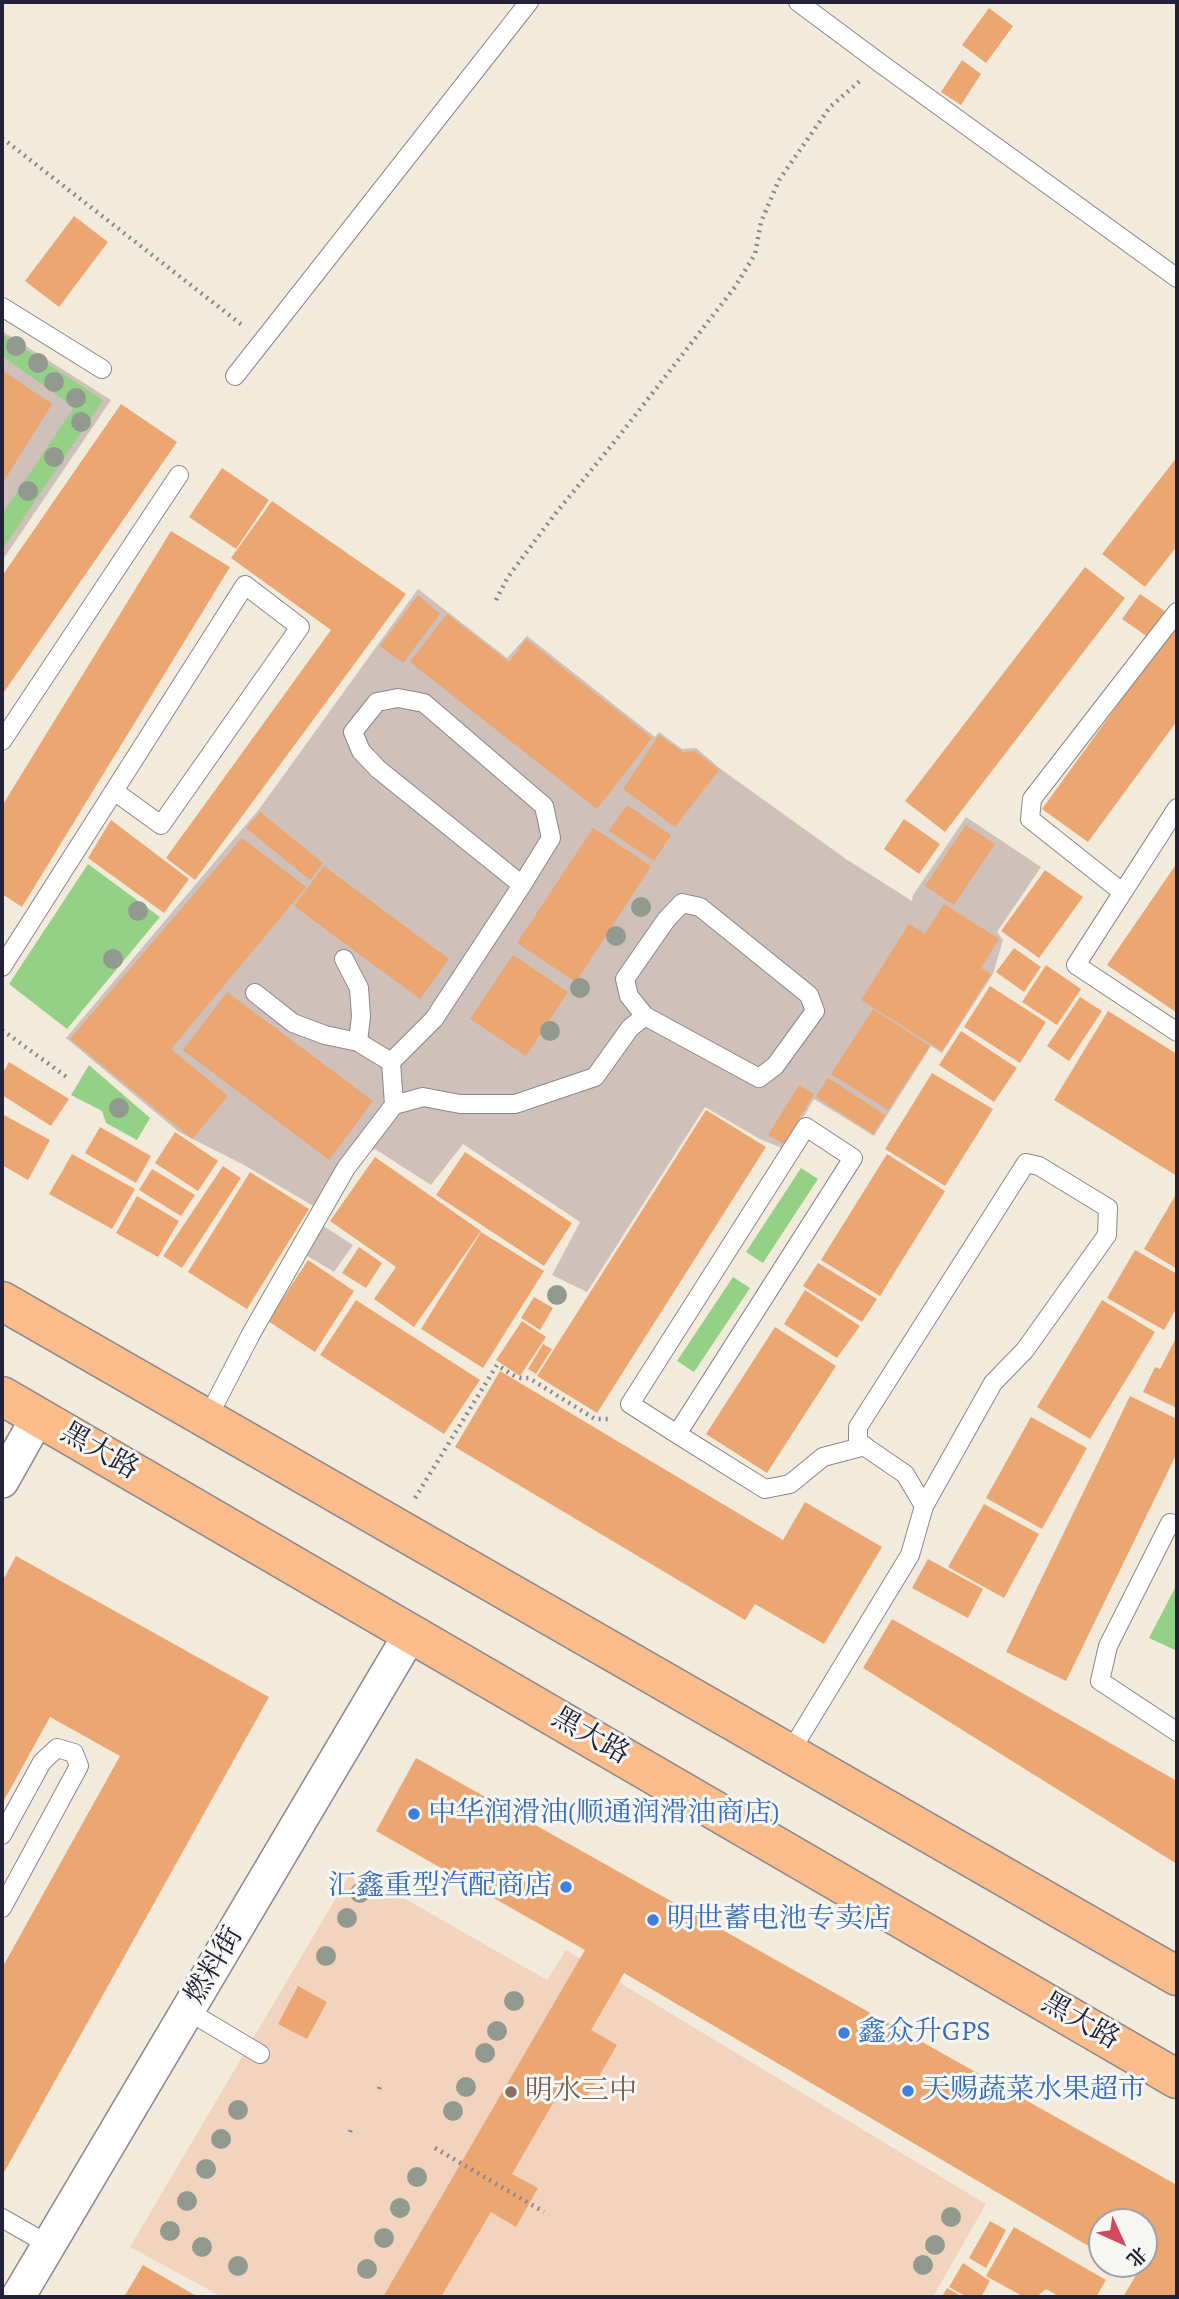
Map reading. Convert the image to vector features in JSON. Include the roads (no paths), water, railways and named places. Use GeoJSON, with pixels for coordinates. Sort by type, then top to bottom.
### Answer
{"type":"FeatureCollection","features":[{"type":"Feature","properties":{"kind":"highway"},"geometry":{"type":"LineString","coordinates":[[2,1301],[1177,1976]]}},
{"type":"Feature","properties":{"kind":"highway","name":"黑大路"},"geometry":{"type":"LineString","coordinates":[[2,1396],[1177,2079]]}},
{"type":"Feature","properties":{"kind":"street"},"geometry":{"type":"LineString","coordinates":[[2,1481],[38,1417]]}},
{"type":"Feature","properties":{"kind":"street","name":"燃料街"},"geometry":{"type":"LineString","coordinates":[[18,2297],[411,1633]]}},
{"type":"Feature","properties":{"kind":"lane"},"geometry":{"type":"LineString","coordinates":[[235,376],[529,2]]}},
{"type":"Feature","properties":{"kind":"lane"},"geometry":{"type":"LineString","coordinates":[[798,2],[1177,278]]}},
{"type":"Feature","properties":{"kind":"lane"},"geometry":{"type":"LineString","coordinates":[[2,307],[103,369]]}},
{"type":"Feature","properties":{"kind":"lane"},"geometry":{"type":"LineString","coordinates":[[2,741],[179,475]]}},
{"type":"Feature","properties":{"kind":"lane"},"geometry":{"type":"LineString","coordinates":[[2,967],[114,791],[246,585],[300,627],[161,825],[114,791]]}},
{"type":"Feature","properties":{"kind":"lane"},"geometry":{"type":"LineString","coordinates":[[1122,892],[1030,819],[1032,799],[1177,612]]}},
{"type":"Feature","properties":{"kind":"lane"},"geometry":{"type":"LineString","coordinates":[[394,1105],[391,1062],[434,1019],[522,885],[551,838],[544,806],[424,703],[398,698],[377,702],[353,732],[361,751],[377,769],[522,885]]}},
{"type":"Feature","properties":{"kind":"lane"},"geometry":{"type":"LineString","coordinates":[[1177,808],[1076,965],[1177,1032]]}},
{"type":"Feature","properties":{"kind":"lane"},"geometry":{"type":"LineString","coordinates":[[682,903],[700,907],[809,995],[815,1011],[775,1066],[759,1078],[645,1016],[629,996],[625,979],[666,920],[682,903]]}},
{"type":"Feature","properties":{"kind":"lane"},"geometry":{"type":"LineString","coordinates":[[344,959],[359,988],[361,1016],[358,1042]]}},
{"type":"Feature","properties":{"kind":"lane"},"geometry":{"type":"LineString","coordinates":[[255,993],[293,1023],[325,1035],[358,1042],[391,1062]]}},
{"type":"Feature","properties":{"kind":"lane"},"geometry":{"type":"LineString","coordinates":[[207,1419],[251,1334],[346,1168],[394,1105],[423,1097],[460,1104],[515,1104],[595,1077],[630,1028],[645,1016]]}},
{"type":"Feature","properties":{"kind":"lane"},"geometry":{"type":"LineString","coordinates":[[677,1434],[853,1158],[806,1127],[630,1404],[677,1434],[765,1489],[790,1484],[822,1457],[865,1447]]}},
{"type":"Feature","properties":{"kind":"lane"},"geometry":{"type":"LineString","coordinates":[[789,1754],[910,1555],[923,1506],[993,1383],[1025,1350],[1107,1236],[1108,1208],[1040,1166],[1026,1163],[858,1427],[858,1442],[905,1474],[923,1506]]}},
{"type":"Feature","properties":{"kind":"lane"},"geometry":{"type":"LineString","coordinates":[[1177,1525],[1170,1523],[1108,1646],[1100,1681],[1177,1732]]}},
{"type":"Feature","properties":{"kind":"lane"},"geometry":{"type":"LineString","coordinates":[[2,1835],[42,1762],[57,1748],[74,1753],[79,1766],[2,1908]]}},
{"type":"Feature","properties":{"kind":"lane"},"geometry":{"type":"LineString","coordinates":[[188,2011],[260,2054]]}},
{"type":"Feature","properties":{"kind":"lane"},"geometry":{"type":"LineString","coordinates":[[2,2218],[49,2245]]}},
{"type":"Feature","properties":{"kind":"place","name":"中华润滑油(顺通润滑油商店)"},"geometry":{"type":"Point","coordinates":[414,1814]}},
{"type":"Feature","properties":{"kind":"place","name":"汇鑫重型汽配商店"},"geometry":{"type":"Point","coordinates":[566,1887]}},
{"type":"Feature","properties":{"kind":"place","name":"明世蓄电池专卖店"},"geometry":{"type":"Point","coordinates":[653,1920]}},
{"type":"Feature","properties":{"kind":"place","name":"鑫众升GPS"},"geometry":{"type":"Point","coordinates":[844,2033]}},
{"type":"Feature","properties":{"kind":"place","name":"天赐蔬菜水果超市"},"geometry":{"type":"Point","coordinates":[908,2091]}},
{"type":"Feature","properties":{"kind":"place","name":"明水三中"},"geometry":{"type":"Point","coordinates":[511,2092]}}]}
